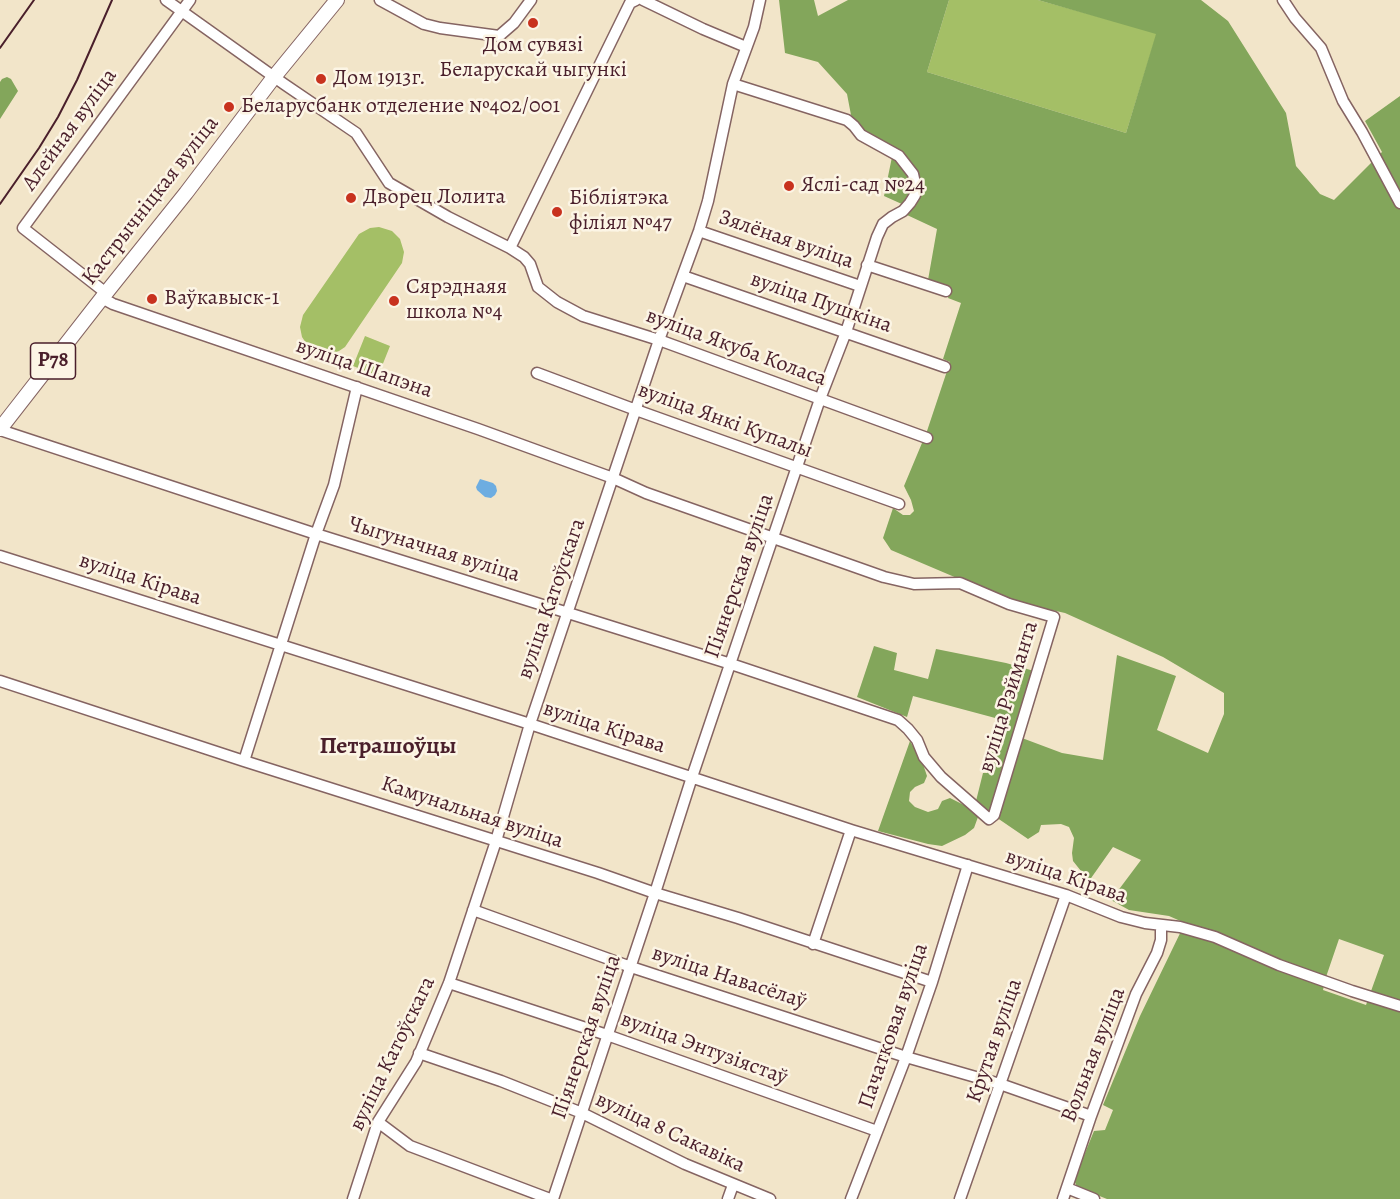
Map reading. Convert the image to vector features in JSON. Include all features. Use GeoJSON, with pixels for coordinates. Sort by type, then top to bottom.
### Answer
{"type":"FeatureCollection","features":[{"type":"Feature","properties":{"kind":"main road","name":"Кастрычніцкая вуліца"},"geometry":{"type":"LineString","coordinates":[[0,430],[104,295],[186,194],[274,77],[337,0]]}},
{"type":"Feature","properties":{"kind":"street"},"geometry":{"type":"LineString","coordinates":[[166,0],[356,132],[389,183],[448,217],[510,248],[625,12],[630,3],[636,0]]}},
{"type":"Feature","properties":{"kind":"street","name":"Алейная вуліца"},"geometry":{"type":"LineString","coordinates":[[104,295],[23,228],[190,0]]}},
{"type":"Feature","properties":{"kind":"street"},"geometry":{"type":"LineString","coordinates":[[380,0],[424,24],[499,36],[514,23],[531,0]]}},
{"type":"Feature","properties":{"kind":"street"},"geometry":{"type":"LineString","coordinates":[[643,0],[746,47]]}},
{"type":"Feature","properties":{"kind":"street","name":"вуліца Катоўскага"},"geometry":{"type":"LineString","coordinates":[[353,1199],[378,1122],[416,1062],[449,983],[496,841],[530,724],[659,340],[699,231],[708,201],[734,84],[754,27],[760,0]]}},
{"type":"Feature","properties":{"kind":"street"},"geometry":{"type":"LineString","coordinates":[[1283,0],[1321,48],[1343,101],[1400,203]]}},
{"type":"Feature","properties":{"kind":"street","name":"Піянерская вуліца"},"geometry":{"type":"LineString","coordinates":[[552,1199],[796,468],[846,332],[876,237],[883,224],[903,211],[915,195],[913,174],[899,156],[861,135],[847,120],[734,84]]}},
{"type":"Feature","properties":{"kind":"street","name":"Зялёная вуліца"},"geometry":{"type":"LineString","coordinates":[[699,231],[860,286]]}},
{"type":"Feature","properties":{"kind":"street","name":"вуліца Якуба Коласа"},"geometry":{"type":"LineString","coordinates":[[510,248],[530,264],[538,287],[557,302],[583,316],[659,340],[927,438]]}},
{"type":"Feature","properties":{"kind":"street","name":"Зялёная вуліца"},"geometry":{"type":"LineString","coordinates":[[867,265],[946,291]]}},
{"type":"Feature","properties":{"kind":"street","name":"вуліца Пушкіна"},"geometry":{"type":"LineString","coordinates":[[684,276],[945,367]]}},
{"type":"Feature","properties":{"kind":"street","name":"вуліца Шапэна"},"geometry":{"type":"LineString","coordinates":[[104,295],[113,304],[357,387],[613,478]]}},
{"type":"Feature","properties":{"kind":"street","name":"вуліца Янкі Купалы"},"geometry":{"type":"LineString","coordinates":[[537,373],[899,504]]}},
{"type":"Feature","properties":{"kind":"street"},"geometry":{"type":"LineString","coordinates":[[244,761],[316,534],[334,485],[357,387]]}},
{"type":"Feature","properties":{"kind":"street","name":"Чыгуначная вуліца"},"geometry":{"type":"LineString","coordinates":[[0,430],[316,534],[730,664],[898,720],[913,734],[924,757],[941,777],[989,819]]}},
{"type":"Feature","properties":{"kind":"street","name":"вуліца Рэйманта"},"geometry":{"type":"LineString","coordinates":[[613,478],[646,493],[884,577],[914,584],[960,583],[1009,604],[1054,617],[994,815],[989,819]]}},
{"type":"Feature","properties":{"kind":"street","name":"вуліца Кірава"},"geometry":{"type":"LineString","coordinates":[[0,556],[530,724],[851,830],[1066,896],[1121,917],[1145,924],[1180,927],[1215,937],[1279,965],[1400,1006]]}},
{"type":"Feature","properties":{"kind":"street","name":"Камунальная вуліца"},"geometry":{"type":"LineString","coordinates":[[0,681],[932,982]]}},
{"type":"Feature","properties":{"kind":"street"},"geometry":{"type":"LineString","coordinates":[[813,944],[851,830]]}},
{"type":"Feature","properties":{"kind":"street","name":"Пачатковая вуліца"},"geometry":{"type":"LineString","coordinates":[[851,1199],[906,1057],[968,865]]}},
{"type":"Feature","properties":{"kind":"street","name":"Крутая вуліца"},"geometry":{"type":"LineString","coordinates":[[960,1199],[1066,896]]}},
{"type":"Feature","properties":{"kind":"street","name":"вуліца Навасёлаў"},"geometry":{"type":"LineString","coordinates":[[473,910],[631,967],[906,1057],[1000,1084],[1091,1116]]}},
{"type":"Feature","properties":{"kind":"street","name":"Вольная вуліца"},"geometry":{"type":"LineString","coordinates":[[1065,1194],[1136,994],[1157,953],[1161,940],[1161,925]]}},
{"type":"Feature","properties":{"kind":"street","name":"вуліца Энтузіястаў"},"geometry":{"type":"LineString","coordinates":[[449,983],[607,1035],[877,1131]]}},
{"type":"Feature","properties":{"kind":"street","name":"вуліца 8 Сакавіка"},"geometry":{"type":"LineString","coordinates":[[419,1053],[501,1081],[582,1113],[685,1164],[770,1199]]}},
{"type":"Feature","properties":{"kind":"street"},"geometry":{"type":"LineString","coordinates":[[378,1122],[410,1146],[552,1199]]}},
{"type":"Feature","properties":{"kind":"street"},"geometry":{"type":"LineString","coordinates":[[728,1199],[733,1185]]}},
{"type":"Feature","properties":{"kind":"street"},"geometry":{"type":"LineString","coordinates":[[1065,1194],[1094,1199]]}},
{"type":"Feature","properties":{"kind":"green space"},"geometry":{"type":"Polygon","coordinates":[[[779,0],[814,0],[818,16],[848,0],[949,0],[927,72],[1126,133],[1156,34],[1038,0],[1201,0],[1228,21],[1286,113],[1296,166],[1320,194],[1334,200],[1382,152],[1365,121],[1400,96],[1400,1199],[1107,1199],[1077,1187],[1074,1180],[1094,1131],[1105,1130],[1113,1110],[1103,1105],[1140,1016],[1185,923],[1169,916],[1129,910],[1111,900],[1141,860],[1113,847],[1089,881],[1073,861],[1074,838],[1069,827],[1061,824],[1041,825],[1039,832],[1028,839],[976,801],[983,773],[987,773],[999,719],[913,696],[907,717],[857,697],[874,646],[897,653],[894,670],[928,679],[936,649],[1006,663],[1034,671],[1014,735],[1062,753],[1103,760],[1117,655],[1176,676],[1157,730],[1208,753],[1224,714],[1224,693],[1163,657],[1065,613],[1011,601],[891,550],[883,538],[893,508],[903,515],[910,515],[914,511],[904,486],[927,431],[950,362],[943,359],[961,303],[948,298],[951,287],[928,280],[937,229],[907,215],[904,205],[884,196],[892,157],[864,135],[851,115],[847,94],[818,62],[785,53],[779,0]],[[1339,939],[1323,990],[1366,1005],[1384,955],[1339,939]]]}},
{"type":"Feature","properties":{"kind":"green space"},"geometry":{"type":"Polygon","coordinates":[[[949,0],[1038,0],[1157,33],[1126,133],[927,72],[949,0]]]}},
{"type":"Feature","properties":{"kind":"green space"},"geometry":{"type":"Polygon","coordinates":[[[7,77],[11,79],[18,91],[0,119],[0,82],[7,77]]]}},
{"type":"Feature","properties":{"kind":"green space"},"geometry":{"type":"Polygon","coordinates":[[[379,227],[392,231],[400,239],[404,252],[402,263],[345,347],[329,354],[319,353],[308,346],[302,337],[300,327],[303,315],[359,234],[370,228],[379,227]]]}},
{"type":"Feature","properties":{"kind":"green space"},"geometry":{"type":"Polygon","coordinates":[[[365,336],[390,346],[378,376],[353,366],[365,336]]]}},
{"type":"Feature","properties":{"kind":"green space"},"geometry":{"type":"Polygon","coordinates":[[[910,741],[927,776],[924,783],[910,792],[909,801],[915,807],[928,812],[938,809],[942,801],[950,798],[974,810],[978,817],[974,828],[942,846],[878,831],[910,741]]]}},
{"type":"Feature","properties":{"kind":"water"},"geometry":{"type":"Polygon","coordinates":[[[480,479],[496,486],[497,491],[491,498],[485,497],[477,490],[480,479]]]}},
{"type":"Feature","properties":{"kind":"railway"},"geometry":{"type":"LineString","coordinates":[[0,48],[34,0]]}},
{"type":"Feature","properties":{"kind":"railway"},"geometry":{"type":"LineString","coordinates":[[0,204],[58,117],[112,0]]}},
{"type":"Feature","properties":{"kind":"place","name":"Дом сувязі Беларускай чыгункі"},"geometry":{"type":"Point","coordinates":[533,23]}},
{"type":"Feature","properties":{"kind":"place","name":"Дом 1913г."},"geometry":{"type":"Point","coordinates":[321,79]}},
{"type":"Feature","properties":{"kind":"place","name":"Беларусбанк отделение №402/001"},"geometry":{"type":"Point","coordinates":[229,107]}},
{"type":"Feature","properties":{"kind":"place","name":"Яслі-сад №24"},"geometry":{"type":"Point","coordinates":[789,186]}},
{"type":"Feature","properties":{"kind":"place","name":"Дворец Лолита"},"geometry":{"type":"Point","coordinates":[351,198]}},
{"type":"Feature","properties":{"kind":"place","name":"Бібліятэка філіял №47"},"geometry":{"type":"Point","coordinates":[557,212]}},
{"type":"Feature","properties":{"kind":"place","name":"Ваўкавыск-1"},"geometry":{"type":"Point","coordinates":[152,299]}},
{"type":"Feature","properties":{"kind":"place","name":"Сярэднаяя школа №4"},"geometry":{"type":"Point","coordinates":[394,301]}},
{"type":"Feature","properties":{"kind":"district","name":"Петрашоўцы"},"geometry":{"type":"Point","coordinates":[388,747]}}]}
